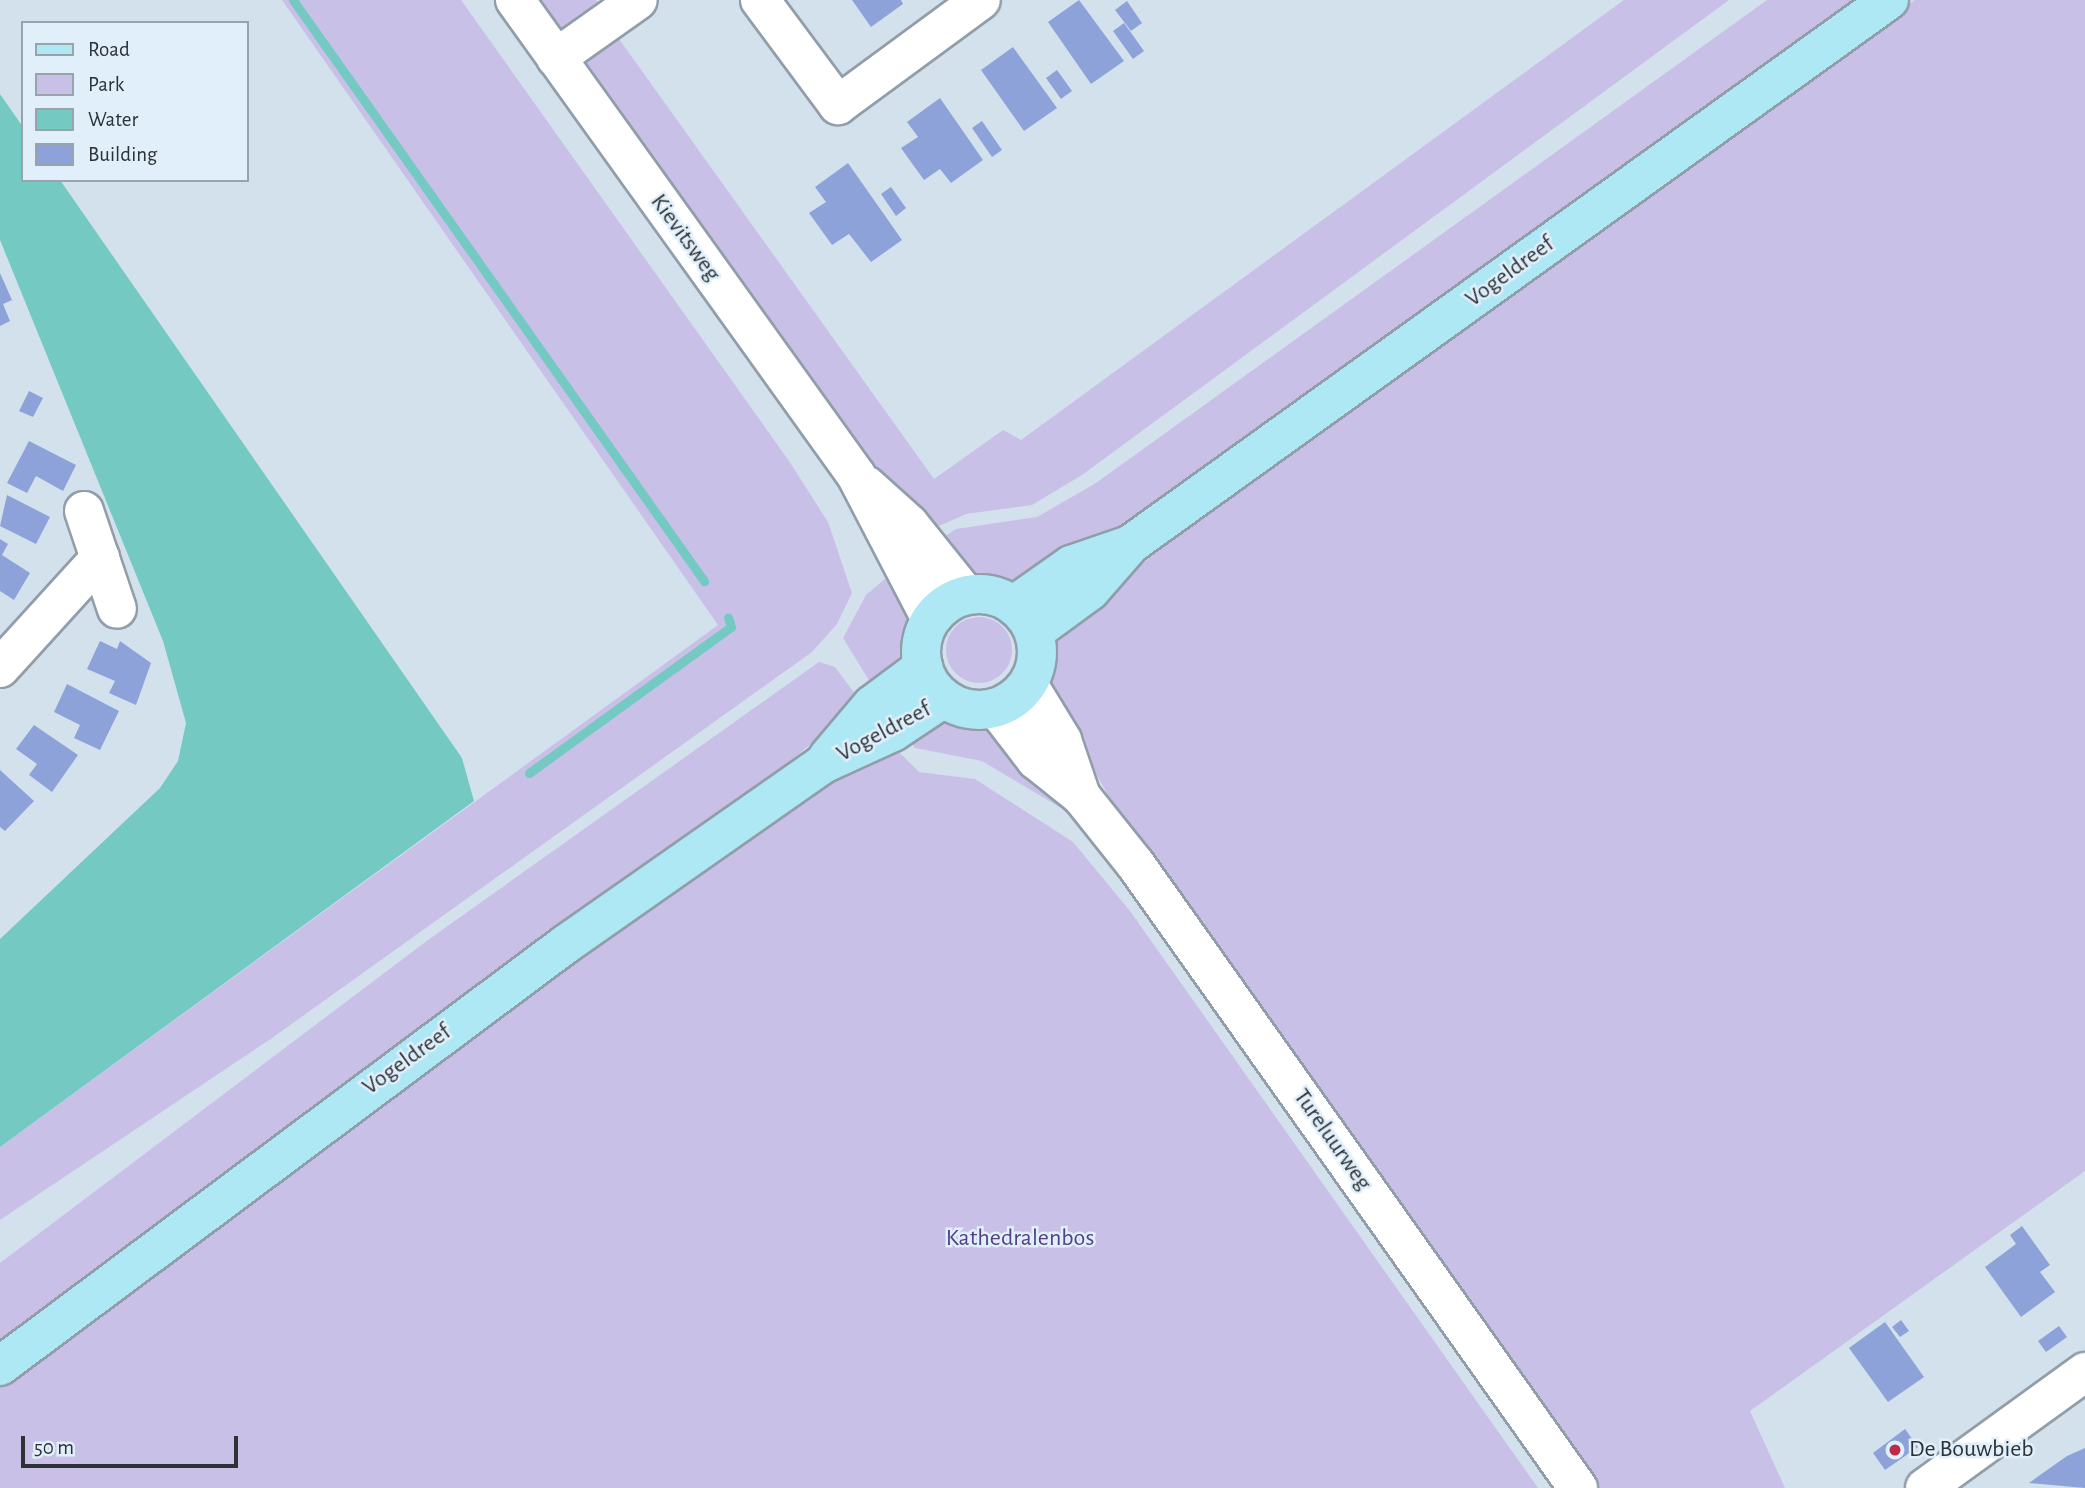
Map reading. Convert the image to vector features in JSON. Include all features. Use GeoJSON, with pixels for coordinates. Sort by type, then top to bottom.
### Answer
{"type":"FeatureCollection","features":[{"type":"Feature","properties":{"kind":"main road","name":"Vogeldreef"},"geometry":{"type":"LineString","coordinates":[[1024,618],[1090,591],[1131,544],[1889,0]]}},
{"type":"Feature","properties":{"kind":"main road"},"geometry":{"type":"LineString","coordinates":[[966,595],[999,597],[1024,618],[1038,650],[1028,684],[996,708],[978,710],[944,698],[923,667],[923,634],[931,619],[966,595]]}},
{"type":"Feature","properties":{"kind":"main road","name":"Vogeldreef"},"geometry":{"type":"LineString","coordinates":[[822,764],[872,705],[923,667]]}},
{"type":"Feature","properties":{"kind":"main road","name":"Vogeldreef"},"geometry":{"type":"LineString","coordinates":[[0,1366],[522,976],[822,764],[893,732],[944,698]]}},
{"type":"Feature","properties":{"kind":"street","name":"Kievitsweg"},"geometry":{"type":"LineString","coordinates":[[515,0],[856,475],[931,619]]}},
{"type":"Feature","properties":{"kind":"street"},"geometry":{"type":"LineString","coordinates":[[556,58],[638,0]]}},
{"type":"Feature","properties":{"kind":"street"},"geometry":{"type":"LineString","coordinates":[[761,0],[838,105],[981,0]]}},
{"type":"Feature","properties":{"kind":"street","name":"Kievitsweg"},"geometry":{"type":"LineString","coordinates":[[856,475],[909,524],[966,595]]}},
{"type":"Feature","properties":{"kind":"street"},"geometry":{"type":"LineString","coordinates":[[85,511],[117,609]]}},
{"type":"Feature","properties":{"kind":"street"},"geometry":{"type":"LineString","coordinates":[[0,668],[100,558]]}},
{"type":"Feature","properties":{"kind":"street","name":"Tureluurweg"},"geometry":{"type":"LineString","coordinates":[[1028,684],[1062,740],[1081,796]]}},
{"type":"Feature","properties":{"kind":"street","name":"Tureluurweg"},"geometry":{"type":"LineString","coordinates":[[996,708],[1036,760],[1081,796],[1578,1488]]}},
{"type":"Feature","properties":{"kind":"street"},"geometry":{"type":"LineString","coordinates":[[1925,1488],[2085,1372]]}},
{"type":"Feature","properties":{"kind":"green space"},"geometry":{"type":"Polygon","coordinates":[[[282,0],[461,0],[789,461],[828,522],[852,593],[837,624],[812,652],[272,1038],[0,1220],[0,1147],[718,625],[282,0]]]}},
{"type":"Feature","properties":{"kind":"green space"},"geometry":{"type":"Polygon","coordinates":[[[530,0],[596,0],[603,10],[575,31],[549,27],[530,0]]]}},
{"type":"Feature","properties":{"kind":"green space"},"geometry":{"type":"Polygon","coordinates":[[[1624,0],[1729,0],[1082,475],[1032,505],[966,514],[928,531],[870,466],[583,76],[589,51],[614,32],[934,479],[1003,430],[1021,440],[1624,0]]]}},
{"type":"Feature","properties":{"kind":"green space"},"geometry":{"type":"Polygon","coordinates":[[[1767,0],[1863,0],[1143,512],[1079,551],[1013,584],[969,574],[941,539],[956,529],[1037,517],[1096,483],[1767,0]]]}},
{"type":"Feature","properties":{"kind":"green space"},"geometry":{"type":"Polygon","coordinates":[[[1915,0],[2085,0],[2085,1171],[1750,1411],[1785,1488],[1597,1488],[1108,795],[1044,682],[1048,659],[1054,638],[1222,497],[1915,0]]]}},
{"type":"Feature","properties":{"kind":"green space"},"geometry":{"type":"Polygon","coordinates":[[[892,573],[911,618],[909,637],[896,673],[875,690],[843,638],[866,595],[892,573]]]}},
{"type":"Feature","properties":{"kind":"green space"},"geometry":{"type":"Polygon","coordinates":[[[979,617],[1002,627],[1012,650],[1002,673],[979,683],[956,673],[946,650],[956,627],[979,617]]]}},
{"type":"Feature","properties":{"kind":"green space"},"geometry":{"type":"Polygon","coordinates":[[[819,662],[835,667],[861,702],[782,768],[0,1342],[0,1263],[428,940],[819,662]]]}},
{"type":"Feature","properties":{"kind":"green space"},"geometry":{"type":"Polygon","coordinates":[[[940,716],[996,728],[1071,814],[982,761],[915,748],[905,733],[940,716]]]}},
{"type":"Feature","properties":{"kind":"green space","name":"Kathedralenbos"},"geometry":{"type":"Polygon","coordinates":[[[892,745],[919,772],[975,779],[1073,842],[1130,911],[1538,1488],[0,1488],[0,1382],[398,1085],[795,801],[892,745]]]}},
{"type":"Feature","properties":{"kind":"water"},"geometry":{"type":"Polygon","coordinates":[[[0,94],[21,124],[21,182],[61,182],[462,758],[474,801],[0,1147],[0,939],[160,788],[178,761],[186,723],[163,641],[0,240],[0,94]]]}},
{"type":"Feature","properties":{"kind":"building"},"geometry":{"type":"Polygon","coordinates":[[[852,0],[901,0],[903,4],[871,27],[852,0]]]}},
{"type":"Feature","properties":{"kind":"building"},"geometry":{"type":"Polygon","coordinates":[[[1079,0],[1124,61],[1091,84],[1048,22],[1079,0]]]}},
{"type":"Feature","properties":{"kind":"building"},"geometry":{"type":"Polygon","coordinates":[[[1127,1],[1142,23],[1131,31],[1115,10],[1127,1]]]}},
{"type":"Feature","properties":{"kind":"building"},"geometry":{"type":"Polygon","coordinates":[[[1124,23],[1144,51],[1133,59],[1113,31],[1124,23]]]}},
{"type":"Feature","properties":{"kind":"building"},"geometry":{"type":"Polygon","coordinates":[[[1013,47],[1057,108],[1024,131],[981,70],[1013,47]]]}},
{"type":"Feature","properties":{"kind":"building"},"geometry":{"type":"Polygon","coordinates":[[[1057,70],[1072,91],[1061,99],[1046,78],[1057,70]]]}},
{"type":"Feature","properties":{"kind":"building"},"geometry":{"type":"Polygon","coordinates":[[[940,98],[983,160],[951,183],[940,169],[924,180],[901,148],[918,137],[907,122],[940,98]]]}},
{"type":"Feature","properties":{"kind":"building"},"geometry":{"type":"Polygon","coordinates":[[[982,121],[1002,150],[992,157],[972,128],[982,121]]]}},
{"type":"Feature","properties":{"kind":"building"},"geometry":{"type":"Polygon","coordinates":[[[848,163],[902,240],[871,262],[849,234],[832,245],[809,213],[826,202],[815,187],[848,163]]]}},
{"type":"Feature","properties":{"kind":"building"},"geometry":{"type":"Polygon","coordinates":[[[891,187],[906,208],[896,216],[881,194],[891,187]]]}},
{"type":"Feature","properties":{"kind":"building"},"geometry":{"type":"Polygon","coordinates":[[[0,273],[12,300],[3,304],[10,321],[0,326],[0,273]]]}},
{"type":"Feature","properties":{"kind":"building"},"geometry":{"type":"Polygon","coordinates":[[[29,391],[43,398],[33,417],[19,411],[29,391]]]}},
{"type":"Feature","properties":{"kind":"building"},"geometry":{"type":"Polygon","coordinates":[[[29,441],[76,465],[63,491],[36,476],[27,493],[7,483],[29,441]]]}},
{"type":"Feature","properties":{"kind":"building"},"geometry":{"type":"Polygon","coordinates":[[[7,495],[50,517],[36,544],[0,526],[7,495]]]}},
{"type":"Feature","properties":{"kind":"building"},"geometry":{"type":"Polygon","coordinates":[[[0,539],[8,544],[2,555],[30,573],[14,600],[0,591],[0,539]]]}},
{"type":"Feature","properties":{"kind":"building"},"geometry":{"type":"Polygon","coordinates":[[[100,641],[117,649],[120,641],[151,663],[136,705],[109,693],[115,681],[87,669],[100,641]]]}},
{"type":"Feature","properties":{"kind":"building"},"geometry":{"type":"Polygon","coordinates":[[[67,684],[119,711],[100,750],[74,738],[80,725],[54,712],[67,684]]]}},
{"type":"Feature","properties":{"kind":"building"},"geometry":{"type":"Polygon","coordinates":[[[34,725],[78,755],[52,792],[29,775],[37,764],[16,749],[34,725]]]}},
{"type":"Feature","properties":{"kind":"building"},"geometry":{"type":"Polygon","coordinates":[[[0,770],[34,801],[5,831],[0,827],[0,770]]]}},
{"type":"Feature","properties":{"kind":"building"},"geometry":{"type":"Polygon","coordinates":[[[2022,1226],[2050,1265],[2040,1272],[2055,1292],[2021,1317],[1985,1267],[2016,1244],[2010,1235],[2022,1226]]]}},
{"type":"Feature","properties":{"kind":"building"},"geometry":{"type":"Polygon","coordinates":[[[1901,1320],[1909,1331],[1900,1337],[1892,1327],[1901,1320]]]}},
{"type":"Feature","properties":{"kind":"building"},"geometry":{"type":"Polygon","coordinates":[[[1885,1322],[1924,1377],[1888,1402],[1849,1348],[1885,1322]]]}},
{"type":"Feature","properties":{"kind":"building"},"geometry":{"type":"Polygon","coordinates":[[[2059,1326],[2067,1337],[2046,1352],[2038,1341],[2059,1326]]]}},
{"type":"Feature","properties":{"kind":"building","name":"De Bouwbieb"},"geometry":{"type":"Polygon","coordinates":[[[1905,1429],[1918,1447],[1885,1470],[1873,1453],[1905,1429]]]}},
{"type":"Feature","properties":{"kind":"building"},"geometry":{"type":"Polygon","coordinates":[[[2085,1448],[2085,1488],[2029,1483],[2067,1456],[2085,1448]]]}},
{"type":"Feature","properties":{"kind":"waterway"},"geometry":{"type":"LineString","coordinates":[[293,0],[704,581]]}},
{"type":"Feature","properties":{"kind":"waterway"},"geometry":{"type":"LineString","coordinates":[[529,773],[731,627],[728,617]]}},
{"type":"Feature","properties":{"kind":"place","name":"De Bouwbieb"},"geometry":{"type":"Point","coordinates":[1895,1450]}}]}
